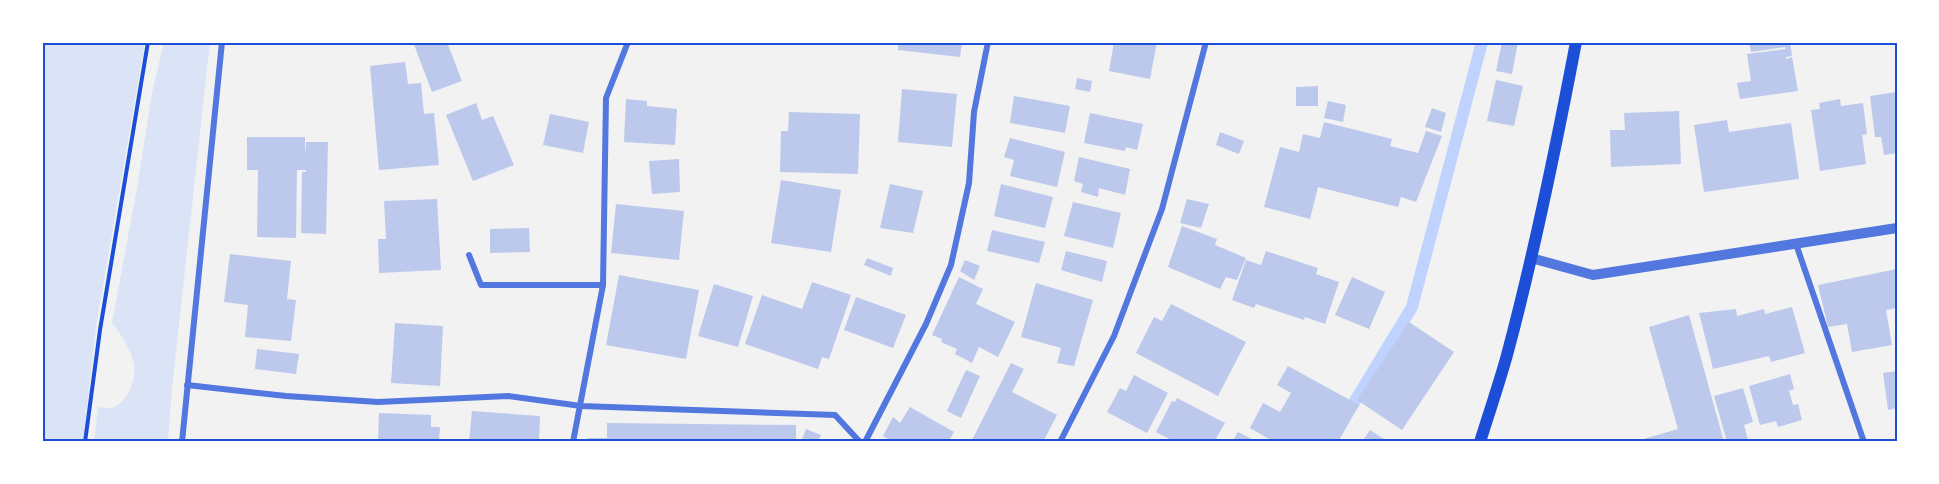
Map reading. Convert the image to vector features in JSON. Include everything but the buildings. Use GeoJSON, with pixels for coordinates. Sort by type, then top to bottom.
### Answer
{"type":"FeatureCollection","features":[{"type":"Feature","properties":{"kind":"main road"},"geometry":{"type":"LineString","coordinates":[[1480,442],[1506,356],[1531,258],[1555,153],[1576,42]]}},
{"type":"Feature","properties":{"kind":"street"},"geometry":{"type":"LineString","coordinates":[[182,442],[222,42]]}},
{"type":"Feature","properties":{"kind":"street"},"geometry":{"type":"LineString","coordinates":[[573,442],[603,285],[606,98],[628,42]]}},
{"type":"Feature","properties":{"kind":"street"},"geometry":{"type":"LineString","coordinates":[[865,442],[926,324],[951,265],[969,183],[974,112],[988,42]]}},
{"type":"Feature","properties":{"kind":"street"},"geometry":{"type":"LineString","coordinates":[[1060,442],[1114,336],[1162,209],[1206,42]]}},
{"type":"Feature","properties":{"kind":"street"},"geometry":{"type":"LineString","coordinates":[[1531,258],[1593,275],[1897,228]]}},
{"type":"Feature","properties":{"kind":"street"},"geometry":{"type":"LineString","coordinates":[[1796,244],[1864,442]]}},
{"type":"Feature","properties":{"kind":"street"},"geometry":{"type":"LineString","coordinates":[[469,255],[481,285],[603,285]]}},
{"type":"Feature","properties":{"kind":"street"},"geometry":{"type":"LineString","coordinates":[[187,385],[286,396],[367,401],[508,396],[580,406],[835,415],[860,442]]}},
{"type":"Feature","properties":{"kind":"path"},"geometry":{"type":"LineString","coordinates":[[85,442],[99,330],[148,42]]}},
{"type":"Feature","properties":{"kind":"shaded area"},"geometry":{"type":"Polygon","coordinates":[[[42,42],[145,42],[96,327],[83,442],[42,442],[42,42]]]}},
{"type":"Feature","properties":{"kind":"shaded area"},"geometry":{"type":"Polygon","coordinates":[[[164,42],[210,42],[168,442],[94,442],[98,407],[118,406],[127,396],[134,377],[131,354],[112,323],[152,93],[164,42]]]}},
{"type":"Feature","properties":{"kind":"waterway"},"geometry":{"type":"LineString","coordinates":[[1330,442],[1412,307],[1482,42]]}}]}
